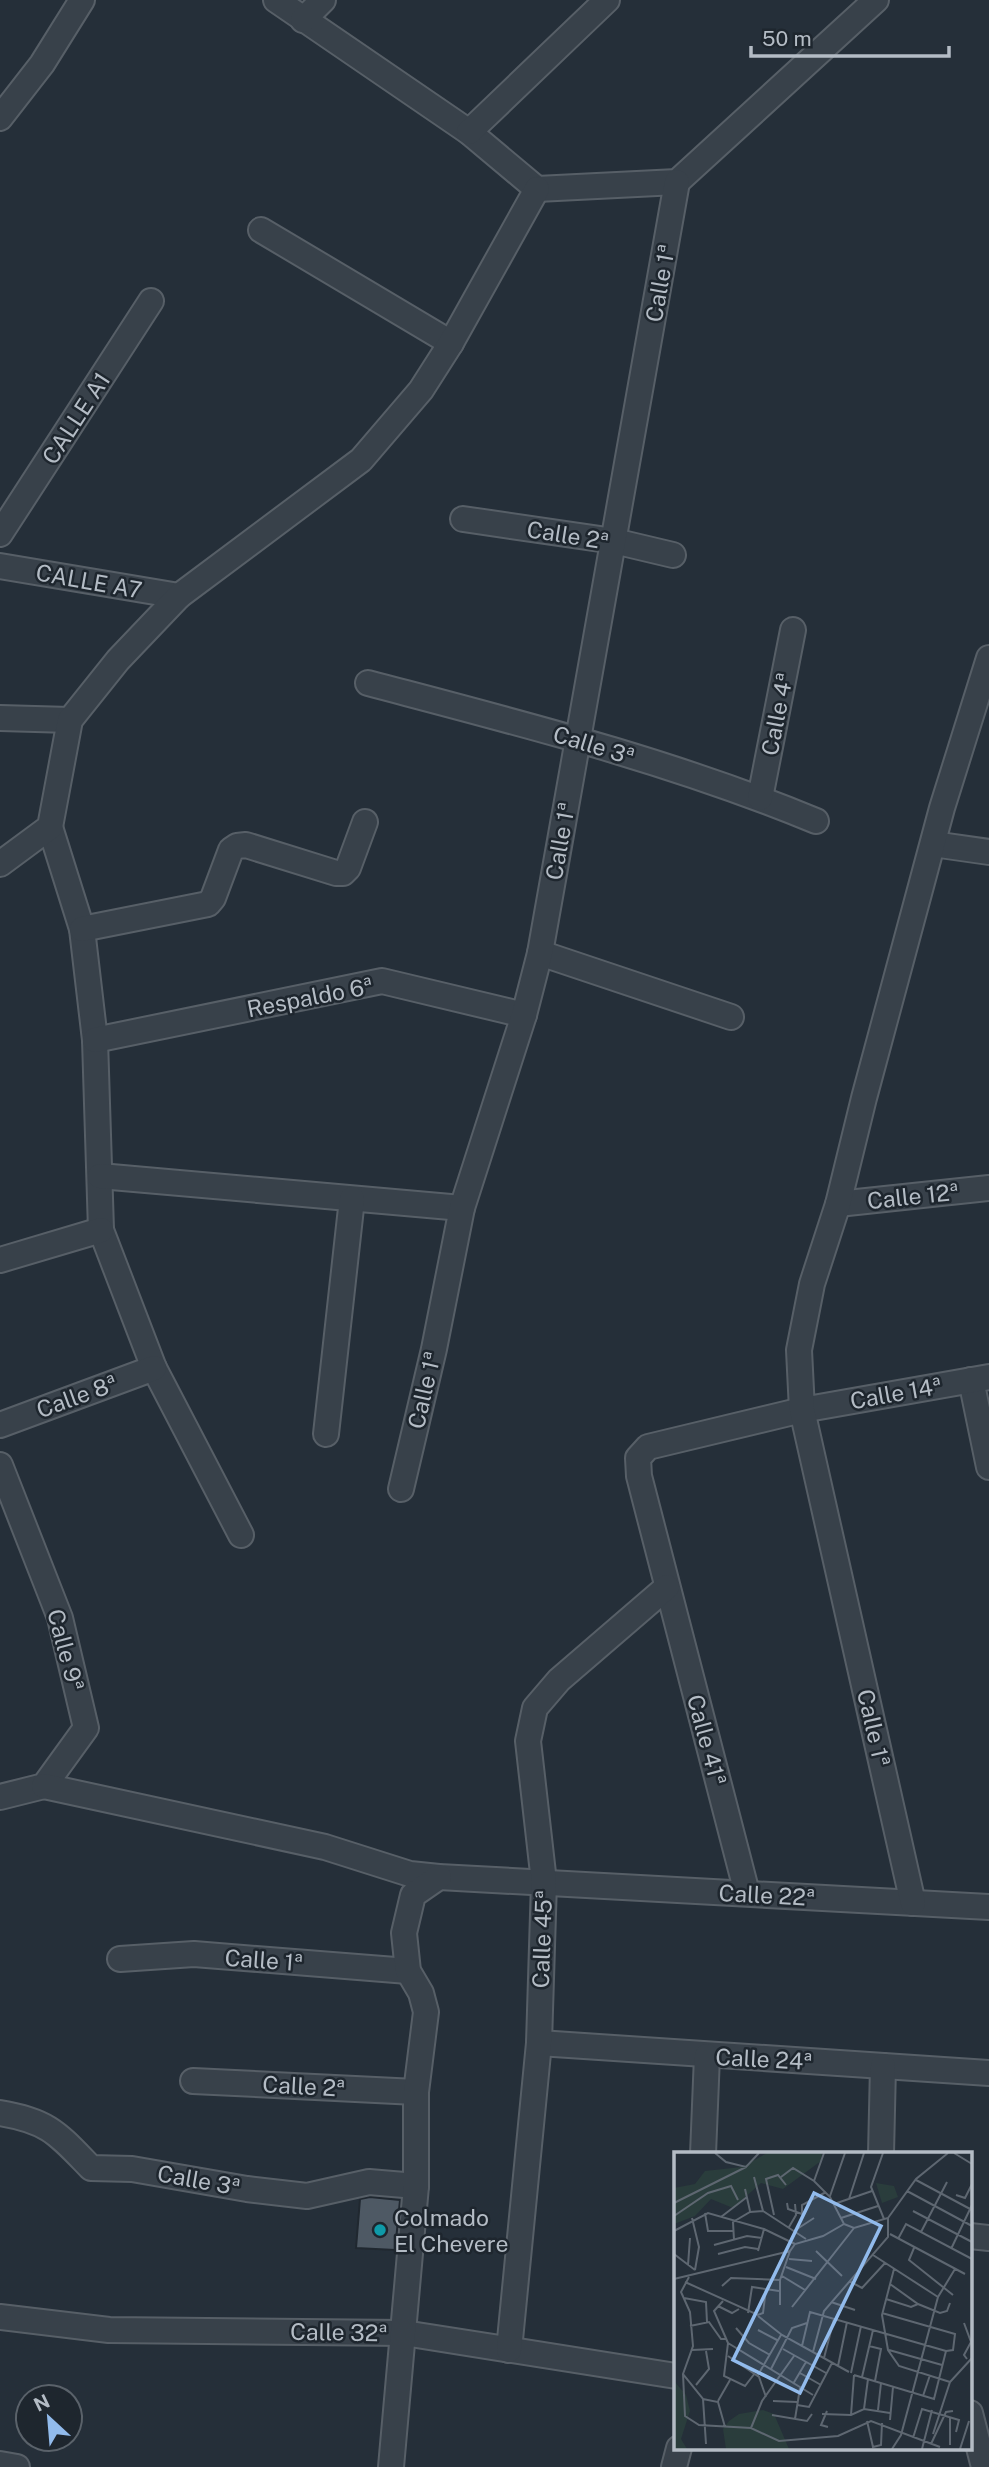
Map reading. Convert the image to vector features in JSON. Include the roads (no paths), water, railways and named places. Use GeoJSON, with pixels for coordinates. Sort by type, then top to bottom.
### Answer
{"type":"FeatureCollection","features":[{"type":"Feature","properties":{"kind":"street"},"geometry":{"type":"LineString","coordinates":[[0,118],[42,64],[82,0]]}},
{"type":"Feature","properties":{"kind":"street"},"geometry":{"type":"LineString","coordinates":[[276,0],[469,132],[537,189],[677,182],[876,0]]}},
{"type":"Feature","properties":{"kind":"street"},"geometry":{"type":"LineString","coordinates":[[303,20],[323,0]]}},
{"type":"Feature","properties":{"kind":"street"},"geometry":{"type":"LineString","coordinates":[[469,132],[607,0]]}},
{"type":"Feature","properties":{"kind":"street","name":"Calle 1ª"},"geometry":{"type":"LineString","coordinates":[[401,1489],[462,1208],[524,1015],[540,953],[677,182]]}},
{"type":"Feature","properties":{"kind":"street"},"geometry":{"type":"LineString","coordinates":[[241,1535],[154,1368],[101,1230],[95,1040],[82,929],[50,827],[70,720],[118,660],[179,596],[361,460],[421,390],[451,343],[537,189]]}},
{"type":"Feature","properties":{"kind":"street"},"geometry":{"type":"LineString","coordinates":[[261,230],[451,343]]}},
{"type":"Feature","properties":{"kind":"street","name":"CALLE A1"},"geometry":{"type":"LineString","coordinates":[[0,534],[151,301]]}},
{"type":"Feature","properties":{"kind":"street","name":"Calle 2ª"},"geometry":{"type":"LineString","coordinates":[[463,519],[614,541],[673,555]]}},
{"type":"Feature","properties":{"kind":"street","name":"CALLE A7"},"geometry":{"type":"LineString","coordinates":[[0,566],[179,596]]}},
{"type":"Feature","properties":{"kind":"street","name":"Calle 4ª"},"geometry":{"type":"LineString","coordinates":[[760,798],[793,630]]}},
{"type":"Feature","properties":{"kind":"street","name":"Calle 1ª"},"geometry":{"type":"LineString","coordinates":[[913,1903],[802,1410],[799,1350],[812,1284],[838,1203],[933,844],[989,658]]}},
{"type":"Feature","properties":{"kind":"street","name":"Calle 3ª"},"geometry":{"type":"LineString","coordinates":[[368,683],[578,738],[760,798],[816,821]]}},
{"type":"Feature","properties":{"kind":"street"},"geometry":{"type":"LineString","coordinates":[[0,718],[70,720]]}},
{"type":"Feature","properties":{"kind":"street"},"geometry":{"type":"LineString","coordinates":[[82,929],[208,904],[213,898],[231,850],[237,845],[246,845],[343,873],[348,868],[365,822]]}},
{"type":"Feature","properties":{"kind":"street"},"geometry":{"type":"LineString","coordinates":[[0,864],[50,827]]}},
{"type":"Feature","properties":{"kind":"street"},"geometry":{"type":"LineString","coordinates":[[933,844],[989,852]]}},
{"type":"Feature","properties":{"kind":"street"},"geometry":{"type":"LineString","coordinates":[[540,953],[731,1017]]}},
{"type":"Feature","properties":{"kind":"street","name":"Respaldo 6ª"},"geometry":{"type":"LineString","coordinates":[[95,1040],[382,982],[524,1015]]}},
{"type":"Feature","properties":{"kind":"street"},"geometry":{"type":"LineString","coordinates":[[100,1176],[462,1208]]}},
{"type":"Feature","properties":{"kind":"street","name":"Calle 12ª"},"geometry":{"type":"LineString","coordinates":[[838,1203],[989,1188]]}},
{"type":"Feature","properties":{"kind":"street"},"geometry":{"type":"LineString","coordinates":[[326,1434],[352,1199]]}},
{"type":"Feature","properties":{"kind":"street"},"geometry":{"type":"LineString","coordinates":[[0,1261],[101,1230]]}},
{"type":"Feature","properties":{"kind":"street","name":"Calle 8ª"},"geometry":{"type":"LineString","coordinates":[[0,1425],[154,1368]]}},
{"type":"Feature","properties":{"kind":"street"},"geometry":{"type":"LineString","coordinates":[[980,1379],[989,1467]]}},
{"type":"Feature","properties":{"kind":"street","name":"Calle 14ª"},"geometry":{"type":"LineString","coordinates":[[667,1587],[639,1476],[638,1458],[648,1447],[802,1410],[980,1379]]}},
{"type":"Feature","properties":{"kind":"street","name":"Calle 9ª"},"geometry":{"type":"LineString","coordinates":[[0,1465],[60,1618],[86,1728],[44,1786]]}},
{"type":"Feature","properties":{"kind":"street","name":"Calle 45ª"},"geometry":{"type":"LineString","coordinates":[[509,2350],[539,2043],[544,1882],[528,1741],[535,1707],[559,1680],[667,1587]]}},
{"type":"Feature","properties":{"kind":"street","name":"Calle 41ª"},"geometry":{"type":"LineString","coordinates":[[667,1587],[747,1894]]}},
{"type":"Feature","properties":{"kind":"street"},"geometry":{"type":"LineString","coordinates":[[0,1797],[44,1786]]}},
{"type":"Feature","properties":{"kind":"street","name":"Calle 22ª"},"geometry":{"type":"LineString","coordinates":[[44,1786],[325,1847],[410,1874],[989,1907]]}},
{"type":"Feature","properties":{"kind":"street"},"geometry":{"type":"LineString","coordinates":[[391,2467],[416,2186],[416,2092],[426,2012],[421,1993],[408,1971],[404,1933],[413,1895],[439,1877]]}},
{"type":"Feature","properties":{"kind":"street","name":"Calle 1ª"},"geometry":{"type":"LineString","coordinates":[[120,1959],[194,1954],[408,1971]]}},
{"type":"Feature","properties":{"kind":"street","name":"Calle 24ª"},"geometry":{"type":"LineString","coordinates":[[539,2043],[989,2073]]}},
{"type":"Feature","properties":{"kind":"street"},"geometry":{"type":"LineString","coordinates":[[703,2152],[707,2056]]}},
{"type":"Feature","properties":{"kind":"street"},"geometry":{"type":"LineString","coordinates":[[881,2152],[883,2066]]}},
{"type":"Feature","properties":{"kind":"street","name":"Calle 2ª"},"geometry":{"type":"LineString","coordinates":[[193,2081],[416,2092]]}},
{"type":"Feature","properties":{"kind":"street","name":"Calle 3ª"},"geometry":{"type":"LineString","coordinates":[[0,2113],[41,2123],[58,2134],[91,2168],[132,2169],[247,2189],[307,2196],[369,2182],[416,2186]]}},
{"type":"Feature","properties":{"kind":"street","name":"Calle 32ª"},"geometry":{"type":"LineString","coordinates":[[0,2317],[109,2330],[404,2333],[674,2376]]}},
{"type":"Feature","properties":{"kind":"street"},"geometry":{"type":"LineString","coordinates":[[972,2420],[984,2467]]}},
{"type":"Feature","properties":{"kind":"street"},"geometry":{"type":"LineString","coordinates":[[0,2464],[17,2467]]}},
{"type":"Feature","properties":{"kind":"place","name":"Colmado El Chevere"},"geometry":{"type":"Point","coordinates":[380,2230]}}]}
